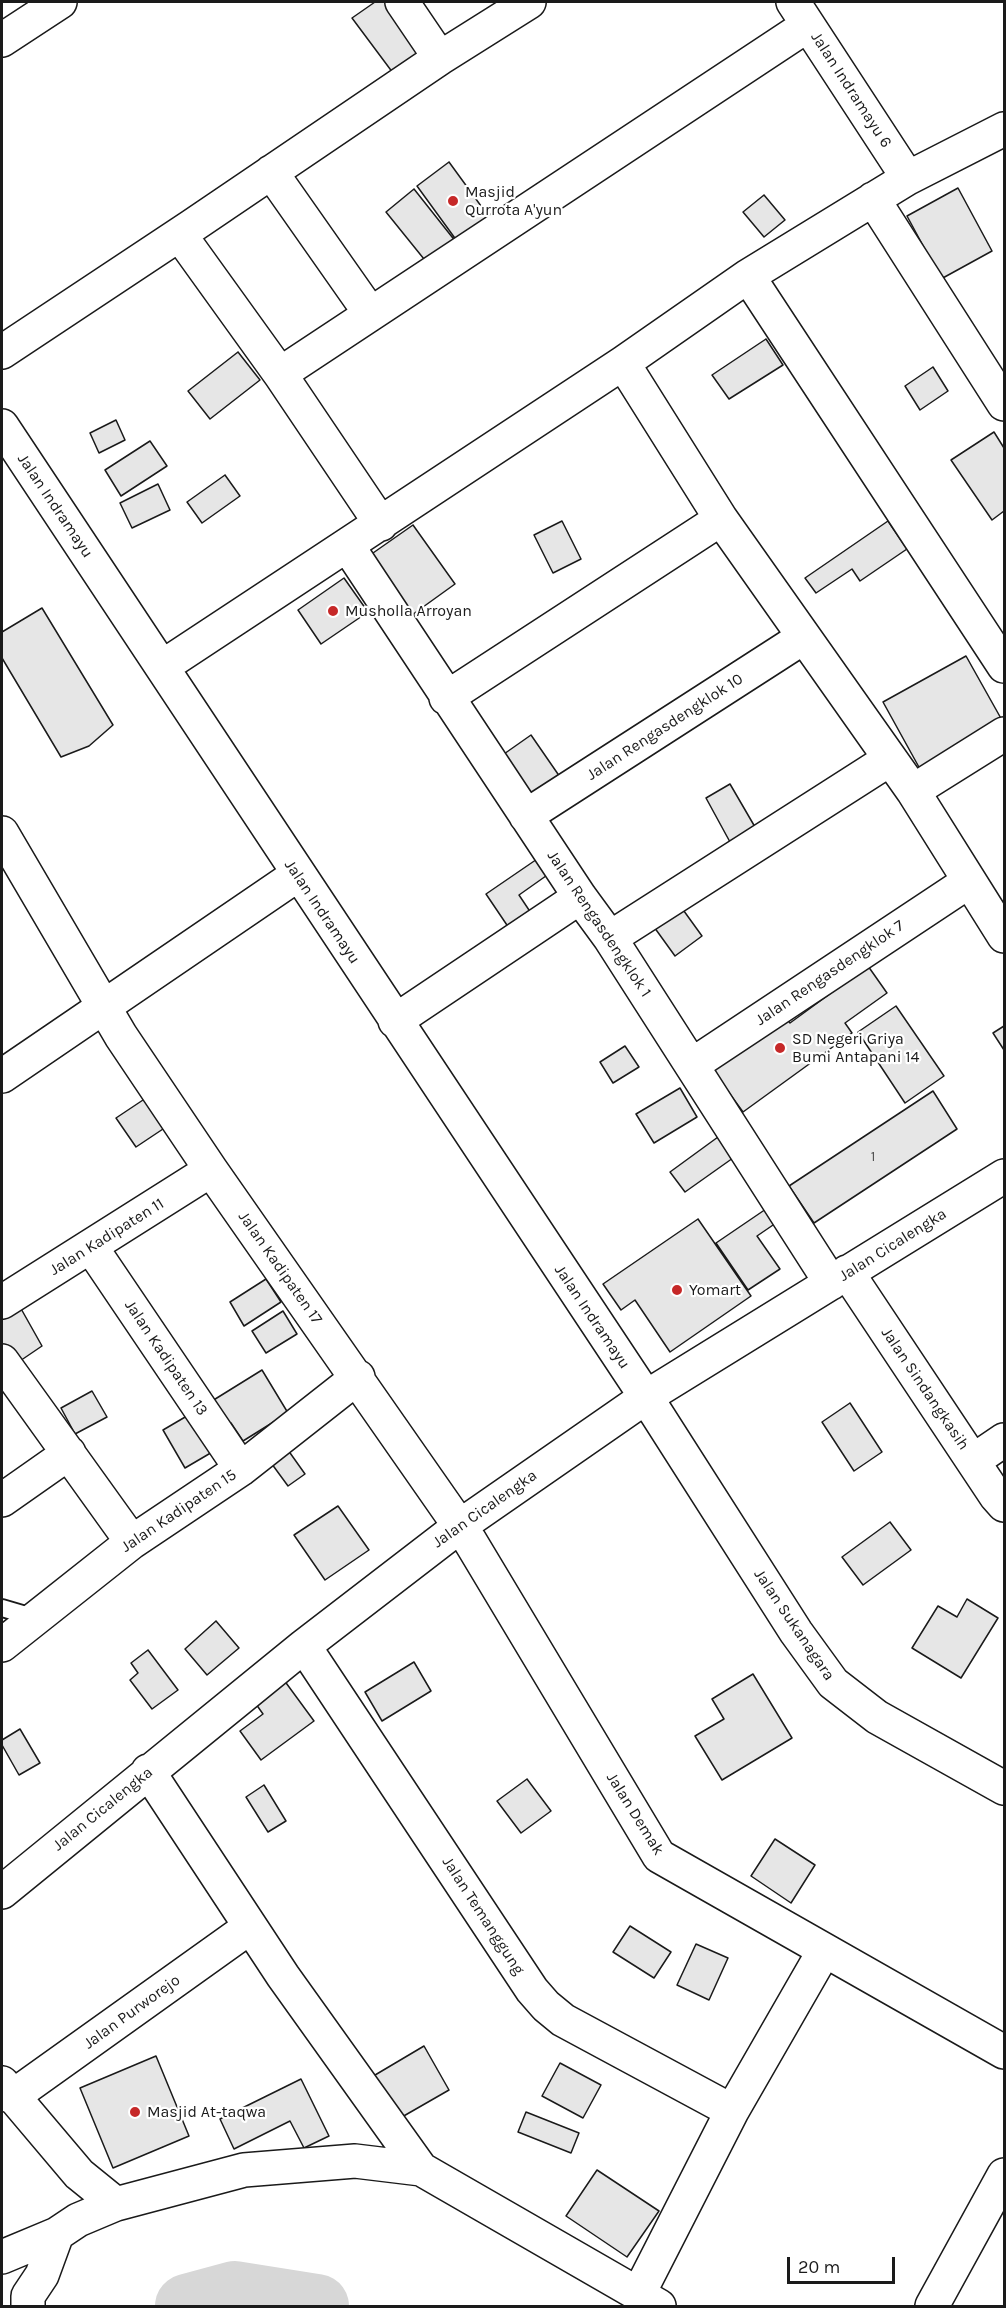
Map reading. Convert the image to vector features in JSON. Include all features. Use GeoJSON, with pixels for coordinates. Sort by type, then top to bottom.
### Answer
{"type":"FeatureCollection","features":[{"type":"Feature","properties":{"kind":"street"},"geometry":{"type":"LineString","coordinates":[[2,40],[60,2]]}},
{"type":"Feature","properties":{"kind":"street"},"geometry":{"type":"LineString","coordinates":[[402,2],[440,58]]}},
{"type":"Feature","properties":{"kind":"street"},"geometry":{"type":"LineString","coordinates":[[2,352],[180,235],[440,58],[529,2]]}},
{"type":"Feature","properties":{"kind":"street"},"geometry":{"type":"LineString","coordinates":[[280,374],[370,313],[533,209],[801,13]]}},
{"type":"Feature","properties":{"kind":"street","name":"Jalan Indramayu 6"},"geometry":{"type":"LineString","coordinates":[[801,13],[908,178]]}},
{"type":"Feature","properties":{"kind":"street"},"geometry":{"type":"LineString","coordinates":[[162,667],[354,557],[381,524],[748,276],[908,178],[1005,129]]}},
{"type":"Feature","properties":{"kind":"street"},"geometry":{"type":"LineString","coordinates":[[271,172],[370,313]]}},
{"type":"Feature","properties":{"kind":"street"},"geometry":{"type":"LineString","coordinates":[[873,199],[1005,404]]}},
{"type":"Feature","properties":{"kind":"street"},"geometry":{"type":"LineString","coordinates":[[180,235],[280,374],[381,524]]}},
{"type":"Feature","properties":{"kind":"street"},"geometry":{"type":"LineString","coordinates":[[748,276],[1005,666]]}},
{"type":"Feature","properties":{"kind":"street"},"geometry":{"type":"LineString","coordinates":[[622,363],[721,519],[891,759],[968,882],[1001,924]]}},
{"type":"Feature","properties":{"kind":"street","name":"Jalan Indramayu"},"geometry":{"type":"LineString","coordinates":[[2,426],[297,875],[645,1397]]}},
{"type":"Feature","properties":{"kind":"street"},"geometry":{"type":"LineString","coordinates":[[446,698],[721,519]]}},
{"type":"Feature","properties":{"kind":"street","name":"Jalan Rengasdengklok 1"},"geometry":{"type":"LineString","coordinates":[[354,557],[446,698],[610,938],[692,1065],[839,1278]]}},
{"type":"Feature","properties":{"kind":"street","name":"Jalan Rengasdengklok 10"},"geometry":{"type":"LineString","coordinates":[[526,816],[804,637]]}},
{"type":"Feature","properties":{"kind":"street"},"geometry":{"type":"LineString","coordinates":[[913,791],[1005,734]]}},
{"type":"Feature","properties":{"kind":"street"},"geometry":{"type":"LineString","coordinates":[[610,938],[891,759]]}},
{"type":"Feature","properties":{"kind":"street","name":"Jalan Kadipaten 17"},"geometry":{"type":"LineString","coordinates":[[4,843],[105,1006],[211,1170],[358,1377],[460,1526]]}},
{"type":"Feature","properties":{"kind":"street"},"geometry":{"type":"LineString","coordinates":[[2,1076],[297,875]]}},
{"type":"Feature","properties":{"kind":"street","name":"Jalan Rengasdengklok 7"},"geometry":{"type":"LineString","coordinates":[[692,1065],[968,882]]}},
{"type":"Feature","properties":{"kind":"street"},"geometry":{"type":"LineString","coordinates":[[395,1021],[580,897]]}},
{"type":"Feature","properties":{"kind":"street","name":"Jalan Kadipaten 11"},"geometry":{"type":"LineString","coordinates":[[2,1302],[211,1170]]}},
{"type":"Feature","properties":{"kind":"street","name":"Jalan Cicalengka"},"geometry":{"type":"LineString","coordinates":[[2,1892],[304,1646],[460,1526],[645,1397],[1005,1176]]}},
{"type":"Feature","properties":{"kind":"street","name":"Jalan Kadipaten 13"},"geometry":{"type":"LineString","coordinates":[[91,1247],[241,1469]]}},
{"type":"Feature","properties":{"kind":"street","name":"Jalan Sindangkasih"},"geometry":{"type":"LineString","coordinates":[[839,1278],[996,1496],[1005,1504]]}},
{"type":"Feature","properties":{"kind":"street"},"geometry":{"type":"LineString","coordinates":[[2,1361],[132,1542]]}},
{"type":"Feature","properties":{"kind":"street","name":"Jalan Kadipaten 15"},"geometry":{"type":"LineString","coordinates":[[2,1645],[132,1542],[241,1469],[358,1377]]}},
{"type":"Feature","properties":{"kind":"street","name":"Jalan Sukanagara"},"geometry":{"type":"LineString","coordinates":[[645,1397],[796,1632],[832,1683],[877,1717],[1005,1788]]}},
{"type":"Feature","properties":{"kind":"street"},"geometry":{"type":"LineString","coordinates":[[973,1461],[1005,1440]]}},
{"type":"Feature","properties":{"kind":"street"},"geometry":{"type":"LineString","coordinates":[[2,1500],[69,1453]]}},
{"type":"Feature","properties":{"kind":"street","name":"Jalan Demak"},"geometry":{"type":"LineString","coordinates":[[460,1526],[659,1856],[1005,2052]]}},
{"type":"Feature","properties":{"kind":"street","name":"Jalan Temanggung"},"geometry":{"type":"LineString","coordinates":[[304,1646],[532,1990],[546,2006],[562,2020],[732,2111]]}},
{"type":"Feature","properties":{"kind":"street"},"geometry":{"type":"LineString","coordinates":[[148,1771],[250,1927],[421,2169]]}},
{"type":"Feature","properties":{"kind":"street","name":"Jalan Purworejo"},"geometry":{"type":"LineString","coordinates":[[7,2090],[250,1927]]}},
{"type":"Feature","properties":{"kind":"street"},"geometry":{"type":"LineString","coordinates":[[2,2257],[57,2234],[78,2220],[117,2204],[244,2170],[355,2160],[421,2169],[648,2301],[732,2111],[824,1950]]}},
{"type":"Feature","properties":{"kind":"street"},"geometry":{"type":"LineString","coordinates":[[7,2090],[79,2174],[117,2204]]}},
{"type":"Feature","properties":{"kind":"street"},"geometry":{"type":"LineString","coordinates":[[932,2307],[1005,2175]]}},
{"type":"Feature","properties":{"kind":"street"},"geometry":{"type":"LineString","coordinates":[[28,2302],[42,2275],[57,2234]]}},
{"type":"Feature","properties":{"kind":"lane"},"geometry":{"type":"LineString","coordinates":[[2,1608],[36,1618]]}},
{"type":"Feature","properties":{"kind":"building"},"geometry":{"type":"Polygon","coordinates":[[[375,2],[386,2],[422,52],[393,73],[352,18],[375,2]]]}},
{"type":"Feature","properties":{"kind":"building","name":"Masjid Qurrota A'yun"},"geometry":{"type":"Polygon","coordinates":[[[449,162],[489,217],[457,241],[417,186],[449,162]]]}},
{"type":"Feature","properties":{"kind":"building"},"geometry":{"type":"Polygon","coordinates":[[[958,188],[992,251],[941,279],[907,216],[958,188]]]}},
{"type":"Feature","properties":{"kind":"building"},"geometry":{"type":"Polygon","coordinates":[[[414,189],[456,242],[428,264],[386,212],[414,189]]]}},
{"type":"Feature","properties":{"kind":"building"},"geometry":{"type":"Polygon","coordinates":[[[764,195],[785,220],[764,237],[743,212],[764,195]]]}},
{"type":"Feature","properties":{"kind":"building"},"geometry":{"type":"Polygon","coordinates":[[[766,339],[783,365],[729,399],[712,375],[766,339]]]}},
{"type":"Feature","properties":{"kind":"building"},"geometry":{"type":"Polygon","coordinates":[[[238,352],[260,380],[210,419],[188,391],[238,352]]]}},
{"type":"Feature","properties":{"kind":"building"},"geometry":{"type":"Polygon","coordinates":[[[933,367],[948,391],[920,410],[905,386],[933,367]]]}},
{"type":"Feature","properties":{"kind":"building"},"geometry":{"type":"Polygon","coordinates":[[[116,420],[125,440],[99,453],[90,433],[116,420]]]}},
{"type":"Feature","properties":{"kind":"building"},"geometry":{"type":"Polygon","coordinates":[[[994,432],[1004,448],[1004,511],[992,520],[951,460],[994,432]]]}},
{"type":"Feature","properties":{"kind":"building"},"geometry":{"type":"Polygon","coordinates":[[[150,441],[167,466],[121,496],[105,470],[150,441]]]}},
{"type":"Feature","properties":{"kind":"building"},"geometry":{"type":"Polygon","coordinates":[[[225,475],[240,496],[202,523],[187,502],[225,475]]]}},
{"type":"Feature","properties":{"kind":"building"},"geometry":{"type":"Polygon","coordinates":[[[158,484],[170,510],[132,528],[120,503],[158,484]]]}},
{"type":"Feature","properties":{"kind":"building"},"geometry":{"type":"Polygon","coordinates":[[[562,521],[581,559],[553,573],[534,535],[562,521]]]}},
{"type":"Feature","properties":{"kind":"building"},"geometry":{"type":"Polygon","coordinates":[[[888,521],[907,549],[860,581],[852,569],[816,593],[805,578],[888,521]]]}},
{"type":"Feature","properties":{"kind":"building"},"geometry":{"type":"Polygon","coordinates":[[[413,525],[455,584],[405,620],[363,560],[413,525]]]}},
{"type":"Feature","properties":{"kind":"building","name":"Musholla Arroyan"},"geometry":{"type":"Polygon","coordinates":[[[344,578],[368,612],[321,644],[298,610],[344,578]]]}},
{"type":"Feature","properties":{"kind":"building"},"geometry":{"type":"Polygon","coordinates":[[[42,608],[113,725],[89,746],[61,757],[2,658],[2,632],[42,608]]]}},
{"type":"Feature","properties":{"kind":"building"},"geometry":{"type":"Polygon","coordinates":[[[966,656],[1003,722],[920,769],[883,702],[966,656]]]}},
{"type":"Feature","properties":{"kind":"building"},"geometry":{"type":"Polygon","coordinates":[[[531,735],[560,777],[523,803],[494,761],[531,735]]]}},
{"type":"Feature","properties":{"kind":"building"},"geometry":{"type":"Polygon","coordinates":[[[730,784],[755,827],[730,842],[706,798],[730,784]]]}},
{"type":"Feature","properties":{"kind":"building"},"geometry":{"type":"Polygon","coordinates":[[[543,855],[553,871],[519,895],[537,922],[515,937],[486,894],[543,855]]]}},
{"type":"Feature","properties":{"kind":"building"},"geometry":{"type":"Polygon","coordinates":[[[676,900],[702,936],[675,956],[649,920],[676,900]]]}},
{"type":"Feature","properties":{"kind":"building","name":"SD Negeri Griya Bumi Antapani 14"},"geometry":{"type":"Polygon","coordinates":[[[868,966],[887,993],[845,1023],[852,1033],[743,1112],[708,1064],[781,1011],[790,1023],[868,966]]]}},
{"type":"Feature","properties":{"kind":"building","name":"SD Negeri Griya Bumi Antapani 14"},"geometry":{"type":"Polygon","coordinates":[[[896,1006],[944,1076],[905,1103],[858,1032],[896,1006]]]}},
{"type":"Feature","properties":{"kind":"building"},"geometry":{"type":"Polygon","coordinates":[[[1004,1026],[1004,1050],[993,1033],[1004,1026]]]}},
{"type":"Feature","properties":{"kind":"building"},"geometry":{"type":"Polygon","coordinates":[[[625,1046],[639,1067],[613,1083],[600,1062],[625,1046]]]}},
{"type":"Feature","properties":{"kind":"building"},"geometry":{"type":"Polygon","coordinates":[[[680,1088],[697,1117],[654,1143],[636,1114],[680,1088]]]}},
{"type":"Feature","properties":{"kind":"building","name":"SD Negeri Griya Bumi Antapani 14"},"geometry":{"type":"Polygon","coordinates":[[[933,1091],[957,1129],[814,1223],[789,1186],[933,1091]]]}},
{"type":"Feature","properties":{"kind":"building"},"geometry":{"type":"Polygon","coordinates":[[[152,1094],[172,1123],[136,1147],[116,1118],[152,1094]]]}},
{"type":"Feature","properties":{"kind":"building"},"geometry":{"type":"Polygon","coordinates":[[[718,1137],[733,1158],[685,1192],[670,1172],[718,1137]]]}},
{"type":"Feature","properties":{"kind":"building"},"geometry":{"type":"Polygon","coordinates":[[[766,1209],[776,1223],[757,1236],[780,1269],[748,1290],[716,1243],[766,1209]]]}},
{"type":"Feature","properties":{"kind":"building","name":"Yomart"},"geometry":{"type":"Polygon","coordinates":[[[698,1219],[751,1296],[670,1352],[635,1300],[621,1310],[603,1284],[698,1219]]]}},
{"type":"Feature","properties":{"kind":"building"},"geometry":{"type":"Polygon","coordinates":[[[266,1279],[281,1302],[244,1326],[230,1302],[266,1279]]]}},
{"type":"Feature","properties":{"kind":"building"},"geometry":{"type":"Polygon","coordinates":[[[15,1298],[42,1346],[14,1365],[2,1347],[2,1307],[15,1298]]]}},
{"type":"Feature","properties":{"kind":"building"},"geometry":{"type":"Polygon","coordinates":[[[283,1311],[297,1334],[266,1353],[252,1331],[283,1311]]]}},
{"type":"Feature","properties":{"kind":"building"},"geometry":{"type":"Polygon","coordinates":[[[262,1370],[288,1413],[243,1441],[231,1423],[227,1425],[212,1401],[262,1370]]]}},
{"type":"Feature","properties":{"kind":"building"},"geometry":{"type":"Polygon","coordinates":[[[92,1391],[107,1417],[75,1434],[61,1408],[92,1391]]]}},
{"type":"Feature","properties":{"kind":"building"},"geometry":{"type":"Polygon","coordinates":[[[850,1403],[882,1452],[854,1471],[822,1422],[850,1403]]]}},
{"type":"Feature","properties":{"kind":"building"},"geometry":{"type":"Polygon","coordinates":[[[192,1413],[214,1451],[185,1468],[163,1430],[192,1413]]]}},
{"type":"Feature","properties":{"kind":"building"},"geometry":{"type":"Polygon","coordinates":[[[283,1443],[305,1474],[288,1486],[266,1456],[283,1443]]]}},
{"type":"Feature","properties":{"kind":"building"},"geometry":{"type":"Polygon","coordinates":[[[338,1506],[369,1550],[325,1580],[294,1535],[338,1506]]]}},
{"type":"Feature","properties":{"kind":"building"},"geometry":{"type":"Polygon","coordinates":[[[890,1522],[911,1550],[863,1585],[842,1557],[890,1522]]]}},
{"type":"Feature","properties":{"kind":"building"},"geometry":{"type":"Polygon","coordinates":[[[967,1599],[998,1618],[961,1678],[912,1648],[938,1606],[957,1617],[967,1599]]]}},
{"type":"Feature","properties":{"kind":"building"},"geometry":{"type":"Polygon","coordinates":[[[216,1621],[239,1648],[207,1675],[185,1649],[216,1621]]]}},
{"type":"Feature","properties":{"kind":"building"},"geometry":{"type":"Polygon","coordinates":[[[148,1650],[178,1690],[152,1709],[130,1680],[138,1673],[131,1663],[148,1650]]]}},
{"type":"Feature","properties":{"kind":"building"},"geometry":{"type":"Polygon","coordinates":[[[414,1662],[431,1691],[382,1721],[365,1692],[414,1662]]]}},
{"type":"Feature","properties":{"kind":"building"},"geometry":{"type":"Polygon","coordinates":[[[753,1674],[792,1738],[722,1780],[695,1736],[724,1719],[712,1699],[753,1674]]]}},
{"type":"Feature","properties":{"kind":"building"},"geometry":{"type":"Polygon","coordinates":[[[281,1676],[314,1721],[261,1760],[240,1731],[263,1714],[251,1697],[281,1676]]]}},
{"type":"Feature","properties":{"kind":"building"},"geometry":{"type":"Polygon","coordinates":[[[20,1729],[40,1763],[19,1775],[2,1745],[2,1740],[20,1729]]]}},
{"type":"Feature","properties":{"kind":"building"},"geometry":{"type":"Polygon","coordinates":[[[527,1779],[551,1811],[521,1833],[497,1801],[527,1779]]]}},
{"type":"Feature","properties":{"kind":"building"},"geometry":{"type":"Polygon","coordinates":[[[264,1785],[286,1821],[268,1832],[246,1797],[264,1785]]]}},
{"type":"Feature","properties":{"kind":"building"},"geometry":{"type":"Polygon","coordinates":[[[775,1839],[815,1865],[791,1903],[751,1876],[775,1839]]]}},
{"type":"Feature","properties":{"kind":"building"},"geometry":{"type":"Polygon","coordinates":[[[630,1926],[671,1952],[654,1978],[613,1952],[630,1926]]]}},
{"type":"Feature","properties":{"kind":"building"},"geometry":{"type":"Polygon","coordinates":[[[696,1944],[728,1958],[709,2000],[677,1985],[696,1944]]]}},
{"type":"Feature","properties":{"kind":"building"},"geometry":{"type":"Polygon","coordinates":[[[424,2046],[449,2090],[395,2121],[370,2078],[424,2046]]]}},
{"type":"Feature","properties":{"kind":"building","name":"Masjid At-taqwa"},"geometry":{"type":"Polygon","coordinates":[[[156,2056],[189,2136],[113,2168],[80,2088],[156,2056]]]}},
{"type":"Feature","properties":{"kind":"building"},"geometry":{"type":"Polygon","coordinates":[[[560,2063],[601,2085],[583,2118],[542,2096],[560,2063]]]}},
{"type":"Feature","properties":{"kind":"building"},"geometry":{"type":"Polygon","coordinates":[[[301,2079],[329,2136],[304,2148],[290,2121],[234,2149],[220,2119],[301,2079]]]}},
{"type":"Feature","properties":{"kind":"building"},"geometry":{"type":"Polygon","coordinates":[[[526,2112],[579,2133],[571,2153],[518,2132],[526,2112]]]}},
{"type":"Feature","properties":{"kind":"building"},"geometry":{"type":"Polygon","coordinates":[[[597,2170],[659,2211],[627,2257],[566,2216],[597,2170]]]}},
{"type":"Feature","properties":{"kind":"waterway"},"geometry":{"type":"LineString","coordinates":[[187,2306],[235,2293],[317,2306]]}},
{"type":"Feature","properties":{"kind":"place","name":"Masjid Qurrota A'yun"},"geometry":{"type":"Point","coordinates":[453,201]}},
{"type":"Feature","properties":{"kind":"place","name":"Musholla Arroyan"},"geometry":{"type":"Point","coordinates":[333,611]}},
{"type":"Feature","properties":{"kind":"place","name":"SD Negeri Griya Bumi Antapani 14"},"geometry":{"type":"Point","coordinates":[780,1048]}},
{"type":"Feature","properties":{"kind":"place","name":"Yomart"},"geometry":{"type":"Point","coordinates":[677,1290]}},
{"type":"Feature","properties":{"kind":"place","name":"Masjid At-taqwa"},"geometry":{"type":"Point","coordinates":[135,2112]}}]}
